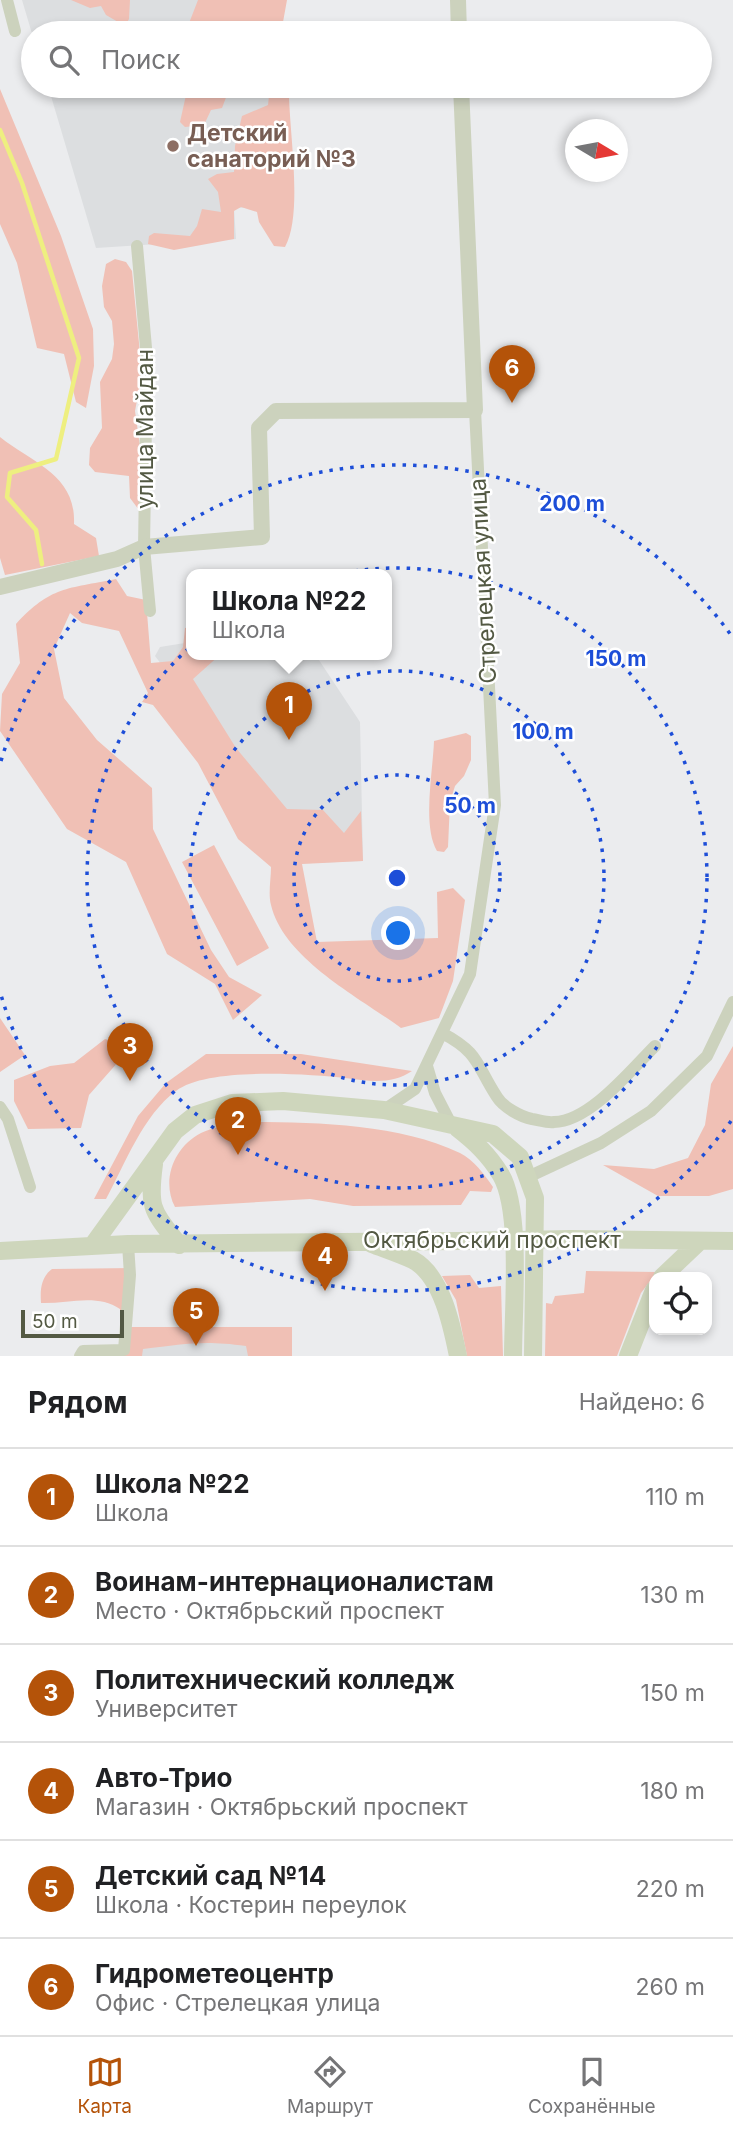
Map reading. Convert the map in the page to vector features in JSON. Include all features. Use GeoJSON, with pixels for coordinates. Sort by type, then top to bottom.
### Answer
{"type":"FeatureCollection","features":[{"type":"Feature","properties":{"kind":"main road"},"geometry":{"type":"LineString","coordinates":[[92,1245],[154,1163],[174,1131],[195,1115],[232,1103],[283,1101],[384,1110],[493,1134],[520,1157],[535,1198],[533,1356]]}},
{"type":"Feature","properties":{"kind":"main road"},"geometry":{"type":"LineString","coordinates":[[451,1124],[482,1148],[502,1177],[512,1204],[513,1356]]}},
{"type":"Feature","properties":{"kind":"main road"},"geometry":{"type":"LineString","coordinates":[[154,1163],[150,1198],[158,1218],[179,1245]]}},
{"type":"Feature","properties":{"kind":"main road"},"geometry":{"type":"LineString","coordinates":[[363,1240],[415,1261],[428,1276],[449,1312],[458,1356]]}},
{"type":"Feature","properties":{"kind":"main road","name":"Октябрьский проспект"},"geometry":{"type":"LineString","coordinates":[[0,1251],[92,1245],[363,1240],[733,1241]]}},
{"type":"Feature","properties":{"kind":"main road"},"geometry":{"type":"LineString","coordinates":[[667,1272],[700,1241]]}},
{"type":"Feature","properties":{"kind":"main road"},"geometry":{"type":"LineString","coordinates":[[628,1356],[649,1303]]}},
{"type":"Feature","properties":{"kind":"street"},"geometry":{"type":"LineString","coordinates":[[7,0],[15,31]]}},
{"type":"Feature","properties":{"kind":"street"},"geometry":{"type":"LineString","coordinates":[[458,0],[459,21]]}},
{"type":"Feature","properties":{"kind":"street","name":"Стрелецкая улица"},"geometry":{"type":"LineString","coordinates":[[384,1110],[415,1089],[470,974],[495,805],[462,98]]}},
{"type":"Feature","properties":{"kind":"street","name":"улица Майдан"},"geometry":{"type":"LineString","coordinates":[[137,246],[147,359],[144,547],[150,611]]}},
{"type":"Feature","properties":{"kind":"street"},"geometry":{"type":"LineString","coordinates":[[0,587],[117,559],[144,547],[262,537],[259,428],[276,411],[475,410]]}},
{"type":"Feature","properties":{"kind":"street"},"geometry":{"type":"LineString","coordinates":[[528,1177],[601,1143],[651,1111],[707,1056],[733,1002]]}},
{"type":"Feature","properties":{"kind":"street"},"geometry":{"type":"LineString","coordinates":[[442,1033],[463,1044],[476,1057],[498,1099],[524,1117],[554,1123],[572,1118],[606,1095],[655,1046]]}},
{"type":"Feature","properties":{"kind":"street"},"geometry":{"type":"LineString","coordinates":[[428,1066],[435,1093],[451,1124]]}},
{"type":"Feature","properties":{"kind":"street"},"geometry":{"type":"LineString","coordinates":[[0,1107],[8,1119],[30,1187]]}},
{"type":"Feature","properties":{"kind":"street"},"geometry":{"type":"LineString","coordinates":[[80,1356],[83,1351],[124,1350],[128,1323],[128,1244]]}},
{"type":"Feature","properties":{"kind":"shaded area"},"geometry":{"type":"Polygon","coordinates":[[[22,0],[274,0],[275,21],[28,21],[22,0]]]}},
{"type":"Feature","properties":{"kind":"shaded area"},"geometry":{"type":"Polygon","coordinates":[[[71,0],[130,0],[128,21],[116,21],[106,15],[101,6],[90,8],[71,0]]]}},
{"type":"Feature","properties":{"kind":"shaded area"},"geometry":{"type":"Polygon","coordinates":[[[198,0],[287,0],[283,21],[190,21],[198,0]]]}},
{"type":"Feature","properties":{"kind":"shaded area"},"geometry":{"type":"Polygon","coordinates":[[[0,89],[61,236],[93,329],[94,366],[86,408],[76,402],[64,354],[37,348],[17,263],[0,224],[0,89]]]}},
{"type":"Feature","properties":{"kind":"shaded area","name":"Детский санаторий №3"},"geometry":{"type":"Polygon","coordinates":[[[52,98],[278,98],[283,206],[234,208],[236,239],[96,248],[52,98]]]}},
{"type":"Feature","properties":{"kind":"shaded area"},"geometry":{"type":"Polygon","coordinates":[[[185,98],[226,98],[222,108],[211,110],[204,125],[185,127],[180,122],[185,98]]]}},
{"type":"Feature","properties":{"kind":"shaded area"},"geometry":{"type":"Polygon","coordinates":[[[269,98],[289,98],[294,213],[285,247],[274,246],[259,222],[257,212],[241,207],[234,211],[234,239],[174,250],[148,244],[149,236],[154,233],[190,236],[197,226],[202,209],[221,212],[218,192],[208,179],[217,174],[234,172],[235,146],[242,116],[268,105],[269,98]]]}},
{"type":"Feature","properties":{"kind":"shaded area"},"geometry":{"type":"Polygon","coordinates":[[[115,259],[126,262],[132,271],[142,374],[135,411],[144,474],[139,510],[130,498],[129,476],[95,472],[89,465],[90,448],[102,428],[100,382],[112,359],[114,344],[112,321],[104,307],[102,286],[106,264],[115,259]]]}},
{"type":"Feature","properties":{"kind":"shaded area"},"geometry":{"type":"Polygon","coordinates":[[[0,437],[39,463],[60,482],[73,507],[74,524],[96,538],[99,556],[5,575],[0,558],[0,437]]]}},
{"type":"Feature","properties":{"kind":"shaded area"},"geometry":{"type":"Polygon","coordinates":[[[116,579],[127,596],[146,600],[151,663],[173,661],[183,647],[186,628],[186,660],[214,660],[193,679],[236,748],[287,809],[323,810],[344,833],[361,811],[363,861],[302,864],[317,942],[438,938],[437,892],[453,888],[465,900],[453,981],[439,1018],[401,1028],[325,975],[291,943],[279,925],[271,905],[271,867],[238,839],[198,763],[153,705],[142,702],[148,693],[119,631],[82,623],[70,613],[54,649],[64,698],[97,740],[152,788],[153,829],[211,950],[229,977],[262,995],[233,1020],[215,984],[167,954],[126,862],[67,829],[0,731],[2,694],[20,663],[16,624],[40,602],[72,588],[116,579]]]}},
{"type":"Feature","properties":{"kind":"shaded area"},"geometry":{"type":"Polygon","coordinates":[[[186,643],[186,660],[319,660],[360,722],[363,861],[288,864],[232,757],[155,656],[160,647],[186,643]]]}},
{"type":"Feature","properties":{"kind":"shaded area"},"geometry":{"type":"Polygon","coordinates":[[[466,733],[471,736],[471,760],[464,776],[455,786],[450,802],[448,847],[444,852],[437,851],[429,813],[434,741],[466,733]]]}},
{"type":"Feature","properties":{"kind":"shaded area"},"geometry":{"type":"Polygon","coordinates":[[[214,845],[269,948],[237,966],[182,862],[214,845]]]}},
{"type":"Feature","properties":{"kind":"shaded area"},"geometry":{"type":"Polygon","coordinates":[[[0,1018],[25,1055],[0,1072],[0,1018]]]}},
{"type":"Feature","properties":{"kind":"shaded area"},"geometry":{"type":"Polygon","coordinates":[[[105,1039],[124,1044],[126,1053],[89,1095],[81,1128],[28,1129],[14,1101],[14,1080],[50,1066],[74,1063],[105,1039]]]}},
{"type":"Feature","properties":{"kind":"shaded area"},"geometry":{"type":"Polygon","coordinates":[[[733,1046],[733,1189],[709,1196],[658,1196],[603,1165],[654,1169],[688,1158],[705,1125],[711,1084],[733,1046]]]}},
{"type":"Feature","properties":{"kind":"shaded area"},"geometry":{"type":"Polygon","coordinates":[[[206,1054],[301,1054],[412,1071],[380,1081],[258,1074],[210,1078],[191,1083],[164,1101],[144,1126],[106,1199],[94,1199],[138,1116],[166,1083],[206,1054]]]}},
{"type":"Feature","properties":{"kind":"shaded area"},"geometry":{"type":"Polygon","coordinates":[[[243,1122],[353,1126],[409,1136],[435,1143],[465,1156],[493,1187],[491,1192],[470,1191],[461,1205],[353,1206],[310,1199],[175,1207],[169,1186],[177,1155],[201,1133],[243,1122]]]}},
{"type":"Feature","properties":{"kind":"shaded area"},"geometry":{"type":"Polygon","coordinates":[[[133,1268],[130,1327],[292,1327],[292,1356],[248,1356],[246,1346],[205,1343],[143,1349],[142,1356],[120,1356],[120,1309],[102,1301],[92,1300],[41,1303],[42,1284],[52,1269],[133,1268]]]}},
{"type":"Feature","properties":{"kind":"shaded area"},"geometry":{"type":"Polygon","coordinates":[[[586,1271],[657,1272],[649,1272],[649,1282],[641,1293],[617,1356],[545,1356],[546,1303],[552,1304],[555,1296],[584,1293],[586,1271]]]}},
{"type":"Feature","properties":{"kind":"shaded area"},"geometry":{"type":"Polygon","coordinates":[[[470,1275],[479,1288],[501,1286],[503,1356],[467,1356],[456,1300],[442,1276],[470,1275]]]}},
{"type":"Feature","properties":{"kind":"shaded area"},"geometry":{"type":"Polygon","coordinates":[[[134,1334],[258,1336],[259,1356],[133,1356],[134,1334]]]}},
{"type":"Feature","properties":{"kind":"waterway"},"geometry":{"type":"LineString","coordinates":[[0,130],[22,183],[79,358],[56,459],[10,473],[7,497],[36,530],[42,564]]}},
{"type":"Feature","properties":{"kind":"place","name":"Детский санаторий №3"},"geometry":{"type":"Point","coordinates":[173,146]}},
{"type":"Feature","properties":{"kind":"place","name":"Гидрометеоцентр"},"geometry":{"type":"Point","coordinates":[512,403]}},
{"type":"Feature","properties":{"kind":"place","name":"Школа №22"},"geometry":{"type":"Point","coordinates":[289,740]}},
{"type":"Feature","properties":{"kind":"place","name":"Политехнический колледж"},"geometry":{"type":"Point","coordinates":[130,1081]}},
{"type":"Feature","properties":{"kind":"place","name":"Воинам-интернационалистам"},"geometry":{"type":"Point","coordinates":[238,1155]}},
{"type":"Feature","properties":{"kind":"place","name":"Авто-Трио"},"geometry":{"type":"Point","coordinates":[325,1291]}},
{"type":"Feature","properties":{"kind":"place","name":"Детский сад №14"},"geometry":{"type":"Point","coordinates":[196,1346]}}]}
